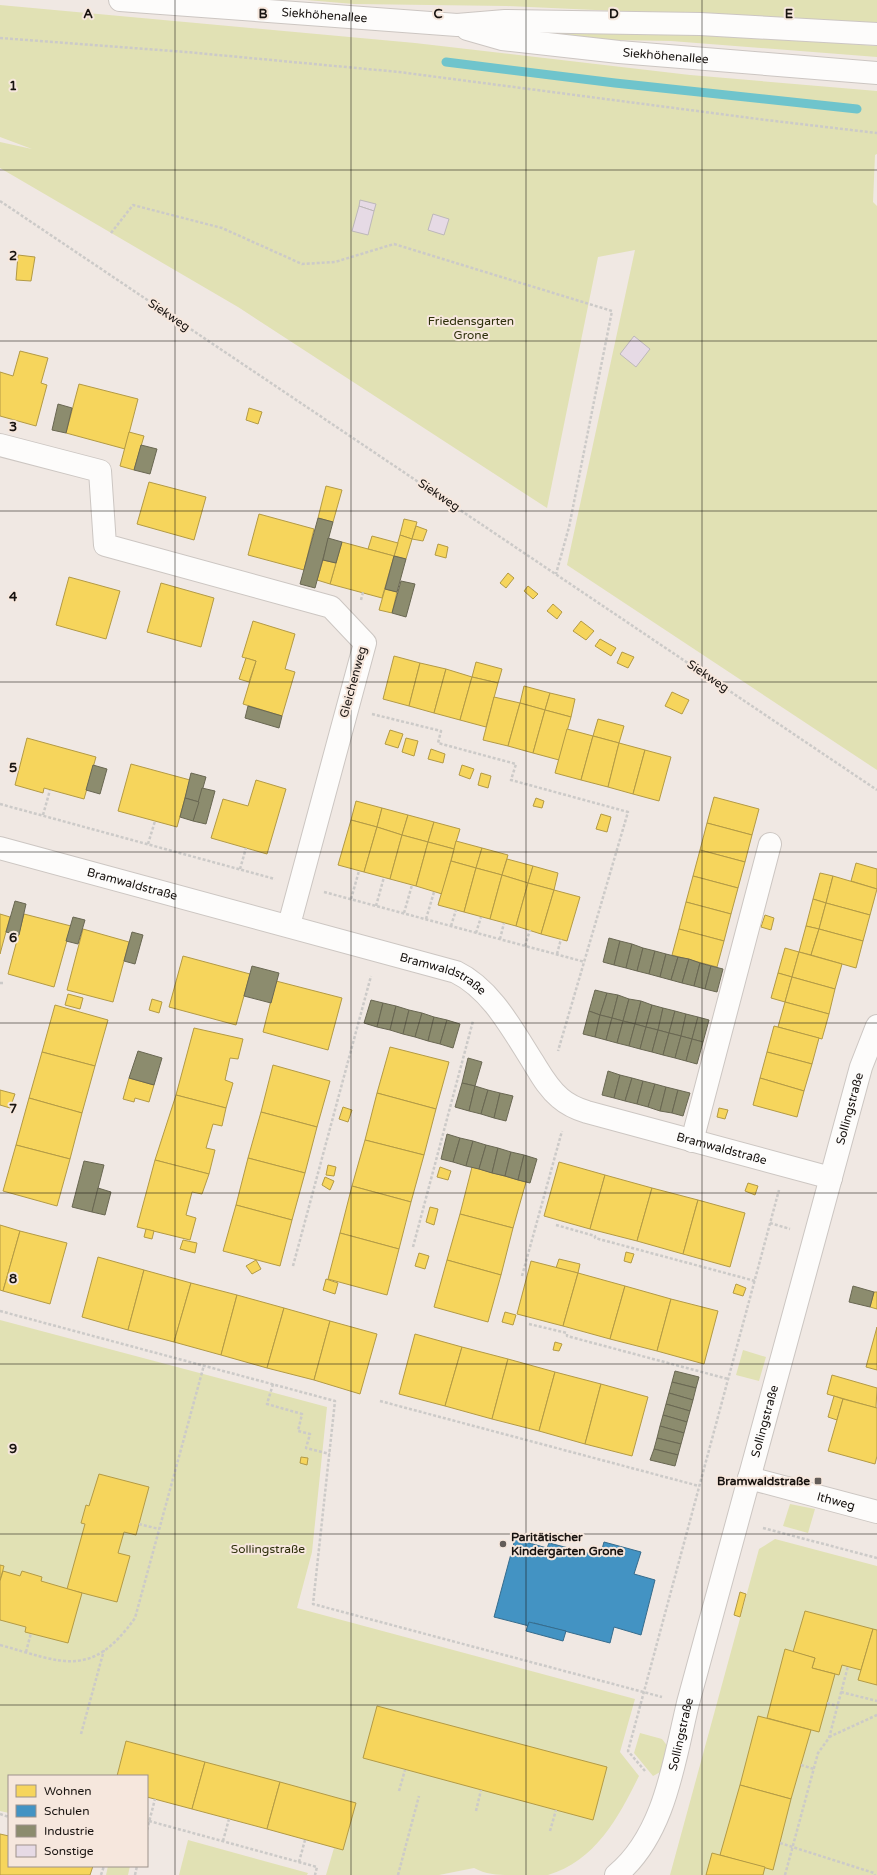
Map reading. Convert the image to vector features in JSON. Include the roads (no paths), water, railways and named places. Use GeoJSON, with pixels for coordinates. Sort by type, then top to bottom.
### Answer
{"type":"FeatureCollection","features":[{"type":"Feature","properties":{"kind":"street","name":"Siekhöhenallee"},"geometry":{"type":"LineString","coordinates":[[120,0],[456,25],[505,21],[700,24],[877,34]]}},
{"type":"Feature","properties":{"kind":"street","name":"Siekhöhenallee"},"geometry":{"type":"LineString","coordinates":[[456,25],[502,39],[619,52],[877,73]]}},
{"type":"Feature","properties":{"kind":"street","name":"Gleichenweg"},"geometry":{"type":"LineString","coordinates":[[0,445],[100,472],[105,545],[331,607],[365,643],[289,925]]}},
{"type":"Feature","properties":{"kind":"street"},"geometry":{"type":"LineString","coordinates":[[692,1141],[770,844]]}},
{"type":"Feature","properties":{"kind":"street","name":"Bramwaldstraße"},"geometry":{"type":"LineString","coordinates":[[0,848],[289,925],[456,972],[470,980],[481,990],[514,1031],[548,1086],[569,1105],[587,1112],[831,1178]]}},
{"type":"Feature","properties":{"kind":"street","name":"Sollingstraße"},"geometry":{"type":"LineString","coordinates":[[616,1875],[646,1840],[665,1794],[737,1521],[861,1067],[877,1026]]}},
{"type":"Feature","properties":{"kind":"street","name":"Ithweg"},"geometry":{"type":"LineString","coordinates":[[749,1478],[877,1512]]}},
{"type":"Feature","properties":{"kind":"waterway"},"geometry":{"type":"LineString","coordinates":[[446,62],[615,83],[857,109]]}},
{"type":"Feature","properties":{"kind":"place","name":"Bramwaldstraße"},"geometry":{"type":"Point","coordinates":[818,1481]}},
{"type":"Feature","properties":{"kind":"place","name":"Paritätischer Kindergarten Grone"},"geometry":{"type":"Point","coordinates":[503,1544]}},
{"type":"Feature","properties":{"kind":"park label","name":"Friedensgarten Grone"},"geometry":{"type":"Point","coordinates":[471,328]}}]}
